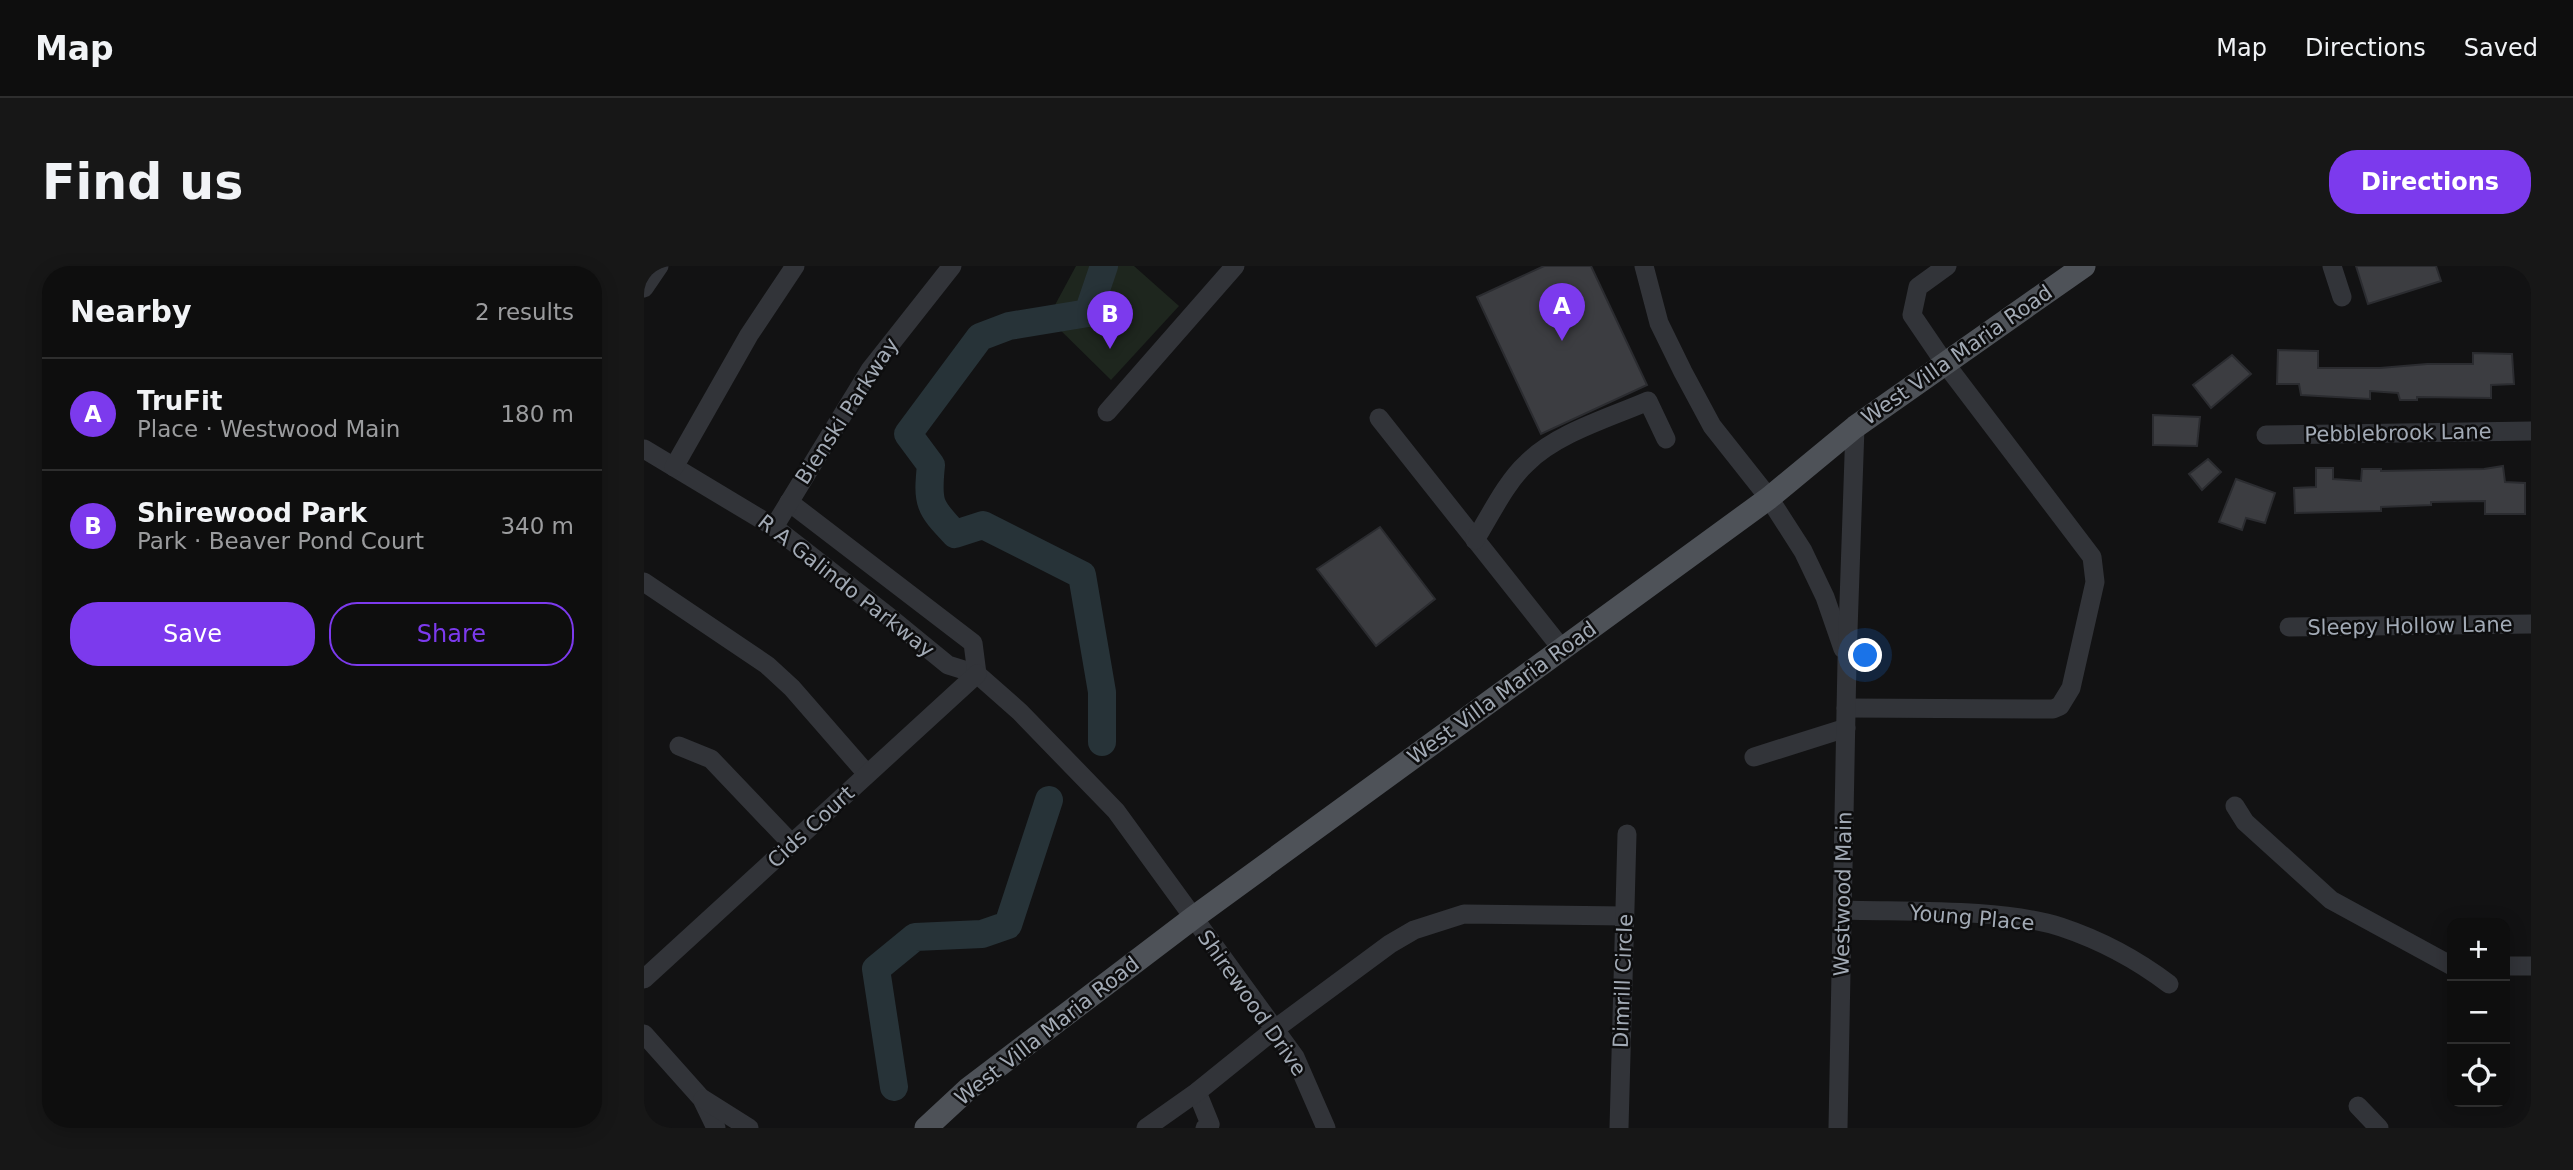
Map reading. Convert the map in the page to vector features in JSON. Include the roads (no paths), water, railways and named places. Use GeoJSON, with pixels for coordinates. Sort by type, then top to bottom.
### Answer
{"type":"FeatureCollection","features":[{"type":"Feature","properties":{"kind":"main road","name":"West Villa Maria Road"},"geometry":{"type":"LineString","coordinates":[[926,1128],[968,1089],[1193,918],[1769,498],[1855,427],[2084,266]]}},
{"type":"Feature","properties":{"kind":"street"},"geometry":{"type":"LineString","coordinates":[[644,288],[659,266]]}},
{"type":"Feature","properties":{"kind":"street"},"geometry":{"type":"LineString","coordinates":[[674,467],[749,335],[795,266]]}},
{"type":"Feature","properties":{"kind":"street","name":"Bienski Parkway"},"geometry":{"type":"LineString","coordinates":[[774,527],[870,370],[952,266]]}},
{"type":"Feature","properties":{"kind":"street"},"geometry":{"type":"LineString","coordinates":[[1107,412],[1235,266]]}},
{"type":"Feature","properties":{"kind":"street","name":"Westwood Main"},"geometry":{"type":"LineString","coordinates":[[1644,266],[1660,323],[1712,426],[1769,498],[1803,551],[1820,585],[1847,660]]}},
{"type":"Feature","properties":{"kind":"street"},"geometry":{"type":"LineString","coordinates":[[1846,708],[2053,709],[2060,706],[2071,688],[2095,582],[2092,557],[1944,362],[1912,315],[1918,287],[1947,266]]}},
{"type":"Feature","properties":{"kind":"street"},"geometry":{"type":"LineString","coordinates":[[2332,266],[2342,297]]}},
{"type":"Feature","properties":{"kind":"street"},"geometry":{"type":"LineString","coordinates":[[1475,540],[1525,464],[1548,445],[1648,401],[1666,439]]}},
{"type":"Feature","properties":{"kind":"street"},"geometry":{"type":"LineString","coordinates":[[1379,418],[1562,649]]}},
{"type":"Feature","properties":{"kind":"street","name":"Westwood Main"},"geometry":{"type":"LineString","coordinates":[[1838,1128],[1847,660],[1855,427]]}},
{"type":"Feature","properties":{"kind":"street","name":"Pebblebrook Lane"},"geometry":{"type":"LineString","coordinates":[[2266,435],[2531,430]]}},
{"type":"Feature","properties":{"kind":"street","name":"R A Galindo Parkway"},"geometry":{"type":"LineString","coordinates":[[645,451],[774,527],[948,666],[977,674],[1020,712],[1116,811],[1193,918]]}},
{"type":"Feature","properties":{"kind":"street","name":"R A Galindo Parkway"},"geometry":{"type":"LineString","coordinates":[[789,502],[973,643],[977,674]]}},
{"type":"Feature","properties":{"kind":"street"},"geometry":{"type":"LineString","coordinates":[[644,582],[767,665],[792,688],[867,774]]}},
{"type":"Feature","properties":{"kind":"street","name":"Sleepy Hollow Lane"},"geometry":{"type":"LineString","coordinates":[[2289,627],[2531,624]]}},
{"type":"Feature","properties":{"kind":"street","name":"Cids Court"},"geometry":{"type":"LineString","coordinates":[[644,979],[977,674]]}},
{"type":"Feature","properties":{"kind":"street"},"geometry":{"type":"LineString","coordinates":[[1754,757],[1846,728]]}},
{"type":"Feature","properties":{"kind":"street"},"geometry":{"type":"LineString","coordinates":[[679,746],[711,758],[792,844]]}},
{"type":"Feature","properties":{"kind":"street"},"geometry":{"type":"LineString","coordinates":[[2235,806],[2245,822],[2331,900],[2447,963]]}},
{"type":"Feature","properties":{"kind":"street","name":"Dimrill Circle"},"geometry":{"type":"LineString","coordinates":[[1619,1128],[1626,834]]}},
{"type":"Feature","properties":{"kind":"street","name":"Young Place"},"geometry":{"type":"LineString","coordinates":[[1843,910],[1983,915],[2059,927],[2141,962],[2169,985]]}},
{"type":"Feature","properties":{"kind":"street"},"geometry":{"type":"LineString","coordinates":[[1146,1128],[1197,1092],[1275,1029],[1390,943],[1414,930],[1464,914],[1625,916]]}},
{"type":"Feature","properties":{"kind":"street","name":"Shirewood Drive"},"geometry":{"type":"LineString","coordinates":[[1193,918],[1295,1057],[1326,1128]]}},
{"type":"Feature","properties":{"kind":"street"},"geometry":{"type":"LineString","coordinates":[[2510,967],[2531,966]]}},
{"type":"Feature","properties":{"kind":"street"},"geometry":{"type":"LineString","coordinates":[[644,1034],[702,1099],[716,1128]]}},
{"type":"Feature","properties":{"kind":"street"},"geometry":{"type":"LineString","coordinates":[[1197,1092],[1210,1124],[1205,1128]]}},
{"type":"Feature","properties":{"kind":"street"},"geometry":{"type":"LineString","coordinates":[[702,1099],[749,1128]]}},
{"type":"Feature","properties":{"kind":"street"},"geometry":{"type":"LineString","coordinates":[[2358,1106],[2379,1128]]}},
{"type":"Feature","properties":{"kind":"waterway"},"geometry":{"type":"LineString","coordinates":[[1102,742],[1102,692],[1082,575],[983,525],[955,534],[932,504],[929,488],[931,465],[908,434],[980,337],[1009,326],[1088,313],[1104,266]]}},
{"type":"Feature","properties":{"kind":"waterway"},"geometry":{"type":"LineString","coordinates":[[894,1087],[876,969],[915,937],[982,934],[1008,925],[1049,800]]}},
{"type":"Feature","properties":{"kind":"place","name":"TruFit"},"geometry":{"type":"Point","coordinates":[1562,341]}},
{"type":"Feature","properties":{"kind":"place","name":"Shirewood Park"},"geometry":{"type":"Point","coordinates":[1110,349]}}]}
